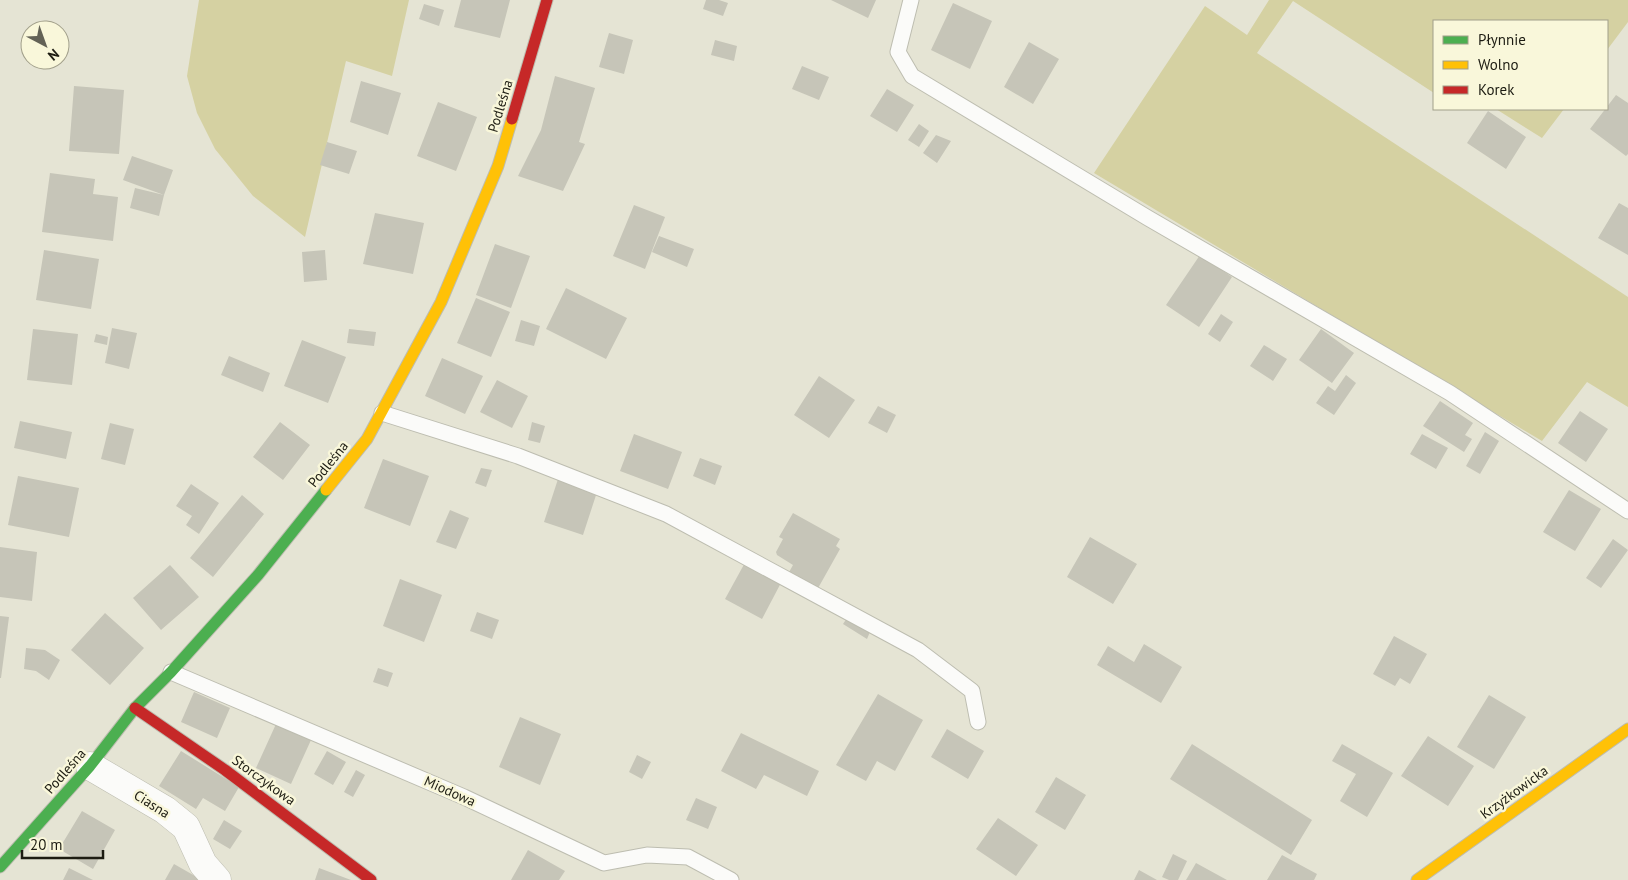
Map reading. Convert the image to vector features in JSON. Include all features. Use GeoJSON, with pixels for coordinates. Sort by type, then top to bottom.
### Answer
{"type":"FeatureCollection","features":[{"type":"Feature","properties":{"kind":"street","name":"Podleśna"},"geometry":{"type":"LineString","coordinates":[[0,867],[90,766],[135,708],[171,672],[258,575],[367,439],[441,302],[498,166],[547,0]]}},
{"type":"Feature","properties":{"kind":"street","name":"Storczykowa"},"geometry":{"type":"LineString","coordinates":[[135,708],[179,736],[291,818],[371,880]]}},
{"type":"Feature","properties":{"kind":"street","name":"Krzyżkowicka"},"geometry":{"type":"LineString","coordinates":[[1418,880],[1628,729]]}},
{"type":"Feature","properties":{"kind":"street","name":"Ciasna"},"geometry":{"type":"LineString","coordinates":[[90,766],[165,810],[186,827],[203,864],[217,880]]}},
{"type":"Feature","properties":{"kind":"lane"},"geometry":{"type":"LineString","coordinates":[[911,0],[898,52],[912,76],[1140,213],[1450,393],[1628,511]]}},
{"type":"Feature","properties":{"kind":"lane"},"geometry":{"type":"LineString","coordinates":[[382,413],[518,456],[666,514],[918,650],[972,691],[978,722]]}},
{"type":"Feature","properties":{"kind":"lane","name":"Miodowa"},"geometry":{"type":"LineString","coordinates":[[171,672],[464,797],[604,863],[647,855],[688,857],[731,880]]}},
{"type":"Feature","properties":{"kind":"shaded area"},"geometry":{"type":"Polygon","coordinates":[[[199,0],[409,0],[392,76],[346,61],[305,237],[253,196],[215,149],[197,113],[187,76],[199,0]]]}},
{"type":"Feature","properties":{"kind":"shaded area"},"geometry":{"type":"Polygon","coordinates":[[[1269,0],[1628,0],[1628,22],[1608,49],[1608,20],[1433,20],[1433,92],[1293,1],[1257,53],[1628,297],[1628,407],[1587,382],[1542,441],[1094,173],[1205,6],[1247,35],[1269,0]]]}},
{"type":"Feature","properties":{"kind":"shaded area"},"geometry":{"type":"Polygon","coordinates":[[[1498,110],[1563,110],[1542,138],[1498,110]]]}},
{"type":"Feature","properties":{"kind":"building"},"geometry":{"type":"Polygon","coordinates":[[[461,0],[510,0],[500,38],[454,27],[461,0]]]}},
{"type":"Feature","properties":{"kind":"building"},"geometry":{"type":"Polygon","coordinates":[[[706,0],[719,0],[728,3],[723,16],[703,9],[706,0]]]}},
{"type":"Feature","properties":{"kind":"building"},"geometry":{"type":"Polygon","coordinates":[[[831,0],[876,0],[868,18],[831,0]]]}},
{"type":"Feature","properties":{"kind":"building"},"geometry":{"type":"Polygon","coordinates":[[[953,3],[992,21],[970,69],[931,50],[953,3]]]}},
{"type":"Feature","properties":{"kind":"building"},"geometry":{"type":"Polygon","coordinates":[[[424,4],[444,10],[439,26],[419,19],[424,4]]]}},
{"type":"Feature","properties":{"kind":"building"},"geometry":{"type":"Polygon","coordinates":[[[609,33],[633,40],[624,74],[599,67],[609,33]]]}},
{"type":"Feature","properties":{"kind":"building"},"geometry":{"type":"Polygon","coordinates":[[[715,40],[737,46],[734,61],[711,55],[715,40]]]}},
{"type":"Feature","properties":{"kind":"building"},"geometry":{"type":"Polygon","coordinates":[[[1029,42],[1059,59],[1033,104],[1004,87],[1029,42]]]}},
{"type":"Feature","properties":{"kind":"building"},"geometry":{"type":"Polygon","coordinates":[[[802,66],[829,77],[819,100],[792,89],[802,66]]]}},
{"type":"Feature","properties":{"kind":"building"},"geometry":{"type":"Polygon","coordinates":[[[555,76],[595,88],[579,142],[585,144],[563,191],[518,176],[541,130],[555,76]]]}},
{"type":"Feature","properties":{"kind":"building"},"geometry":{"type":"Polygon","coordinates":[[[361,81],[401,93],[388,135],[350,122],[361,81]]]}},
{"type":"Feature","properties":{"kind":"building"},"geometry":{"type":"Polygon","coordinates":[[[74,86],[124,90],[119,154],[69,151],[74,86]]]}},
{"type":"Feature","properties":{"kind":"building"},"geometry":{"type":"Polygon","coordinates":[[[887,89],[914,105],[897,132],[870,116],[887,89]]]}},
{"type":"Feature","properties":{"kind":"building"},"geometry":{"type":"Polygon","coordinates":[[[1616,95],[1628,103],[1628,154],[1626,156],[1590,129],[1605,110],[1608,110],[1608,105],[1616,95]]]}},
{"type":"Feature","properties":{"kind":"building"},"geometry":{"type":"Polygon","coordinates":[[[438,102],[477,117],[456,171],[417,156],[438,102]]]}},
{"type":"Feature","properties":{"kind":"building"},"geometry":{"type":"Polygon","coordinates":[[[1488,111],[1526,137],[1506,169],[1467,143],[1488,111]]]}},
{"type":"Feature","properties":{"kind":"building"},"geometry":{"type":"Polygon","coordinates":[[[919,124],[929,131],[919,147],[908,140],[919,124]]]}},
{"type":"Feature","properties":{"kind":"building"},"geometry":{"type":"Polygon","coordinates":[[[936,135],[951,141],[937,163],[923,153],[936,135]]]}},
{"type":"Feature","properties":{"kind":"building"},"geometry":{"type":"Polygon","coordinates":[[[327,142],[357,151],[349,174],[320,165],[327,142]]]}},
{"type":"Feature","properties":{"kind":"building"},"geometry":{"type":"Polygon","coordinates":[[[132,156],[173,170],[164,195],[123,180],[132,156]]]}},
{"type":"Feature","properties":{"kind":"building"},"geometry":{"type":"Polygon","coordinates":[[[50,173],[95,179],[93,194],[118,197],[113,241],[42,232],[50,173]]]}},
{"type":"Feature","properties":{"kind":"building"},"geometry":{"type":"Polygon","coordinates":[[[135,188],[164,195],[159,216],[130,208],[135,188]]]}},
{"type":"Feature","properties":{"kind":"building"},"geometry":{"type":"Polygon","coordinates":[[[1619,203],[1628,208],[1628,255],[1598,238],[1619,203]]]}},
{"type":"Feature","properties":{"kind":"building"},"geometry":{"type":"Polygon","coordinates":[[[634,205],[665,217],[645,269],[613,256],[634,205]]]}},
{"type":"Feature","properties":{"kind":"building"},"geometry":{"type":"Polygon","coordinates":[[[375,213],[424,223],[413,274],[363,264],[375,213]]]}},
{"type":"Feature","properties":{"kind":"building"},"geometry":{"type":"Polygon","coordinates":[[[659,236],[694,249],[687,267],[652,252],[659,236]]]}},
{"type":"Feature","properties":{"kind":"building"},"geometry":{"type":"Polygon","coordinates":[[[495,244],[530,256],[511,308],[476,295],[495,244]]]}},
{"type":"Feature","properties":{"kind":"building"},"geometry":{"type":"Polygon","coordinates":[[[44,250],[99,259],[91,309],[36,300],[44,250]]]}},
{"type":"Feature","properties":{"kind":"building"},"geometry":{"type":"Polygon","coordinates":[[[325,250],[327,280],[304,282],[302,252],[325,250]]]}},
{"type":"Feature","properties":{"kind":"building"},"geometry":{"type":"Polygon","coordinates":[[[1200,255],[1232,277],[1199,327],[1166,305],[1200,255]]]}},
{"type":"Feature","properties":{"kind":"building"},"geometry":{"type":"Polygon","coordinates":[[[566,288],[627,318],[606,359],[546,329],[566,288]]]}},
{"type":"Feature","properties":{"kind":"building"},"geometry":{"type":"Polygon","coordinates":[[[476,298],[510,312],[491,357],[457,343],[476,298]]]}},
{"type":"Feature","properties":{"kind":"building"},"geometry":{"type":"Polygon","coordinates":[[[1221,314],[1233,322],[1220,342],[1208,334],[1221,314]]]}},
{"type":"Feature","properties":{"kind":"building"},"geometry":{"type":"Polygon","coordinates":[[[521,320],[540,326],[534,346],[515,341],[521,320]]]}},
{"type":"Feature","properties":{"kind":"building"},"geometry":{"type":"Polygon","coordinates":[[[112,328],[137,333],[129,369],[105,363],[112,328]]]}},
{"type":"Feature","properties":{"kind":"building"},"geometry":{"type":"Polygon","coordinates":[[[33,329],[78,334],[72,385],[27,380],[33,329]]]}},
{"type":"Feature","properties":{"kind":"building"},"geometry":{"type":"Polygon","coordinates":[[[349,329],[376,332],[374,346],[347,343],[349,329]]]}},
{"type":"Feature","properties":{"kind":"building"},"geometry":{"type":"Polygon","coordinates":[[[1321,329],[1354,353],[1332,383],[1299,360],[1321,329]]]}},
{"type":"Feature","properties":{"kind":"building"},"geometry":{"type":"Polygon","coordinates":[[[96,334],[108,337],[107,345],[94,342],[96,334]]]}},
{"type":"Feature","properties":{"kind":"building"},"geometry":{"type":"Polygon","coordinates":[[[302,340],[346,357],[328,403],[284,386],[302,340]]]}},
{"type":"Feature","properties":{"kind":"building"},"geometry":{"type":"Polygon","coordinates":[[[1264,345],[1287,359],[1273,381],[1250,366],[1264,345]]]}},
{"type":"Feature","properties":{"kind":"building"},"geometry":{"type":"Polygon","coordinates":[[[229,356],[270,373],[263,392],[221,375],[229,356]]]}},
{"type":"Feature","properties":{"kind":"building"},"geometry":{"type":"Polygon","coordinates":[[[442,358],[483,376],[465,414],[425,396],[442,358]]]}},
{"type":"Feature","properties":{"kind":"building"},"geometry":{"type":"Polygon","coordinates":[[[1346,375],[1356,383],[1334,415],[1316,403],[1328,386],[1335,391],[1346,375]]]}},
{"type":"Feature","properties":{"kind":"building"},"geometry":{"type":"Polygon","coordinates":[[[819,376],[855,400],[829,438],[794,415],[819,376]]]}},
{"type":"Feature","properties":{"kind":"building"},"geometry":{"type":"Polygon","coordinates":[[[497,380],[528,396],[512,428],[480,412],[497,380]]]}},
{"type":"Feature","properties":{"kind":"building"},"geometry":{"type":"Polygon","coordinates":[[[1440,401],[1473,423],[1465,435],[1472,439],[1464,452],[1423,426],[1440,401]]]}},
{"type":"Feature","properties":{"kind":"building"},"geometry":{"type":"Polygon","coordinates":[[[878,406],[896,415],[887,433],[868,423],[878,406]]]}},
{"type":"Feature","properties":{"kind":"building"},"geometry":{"type":"Polygon","coordinates":[[[1580,411],[1608,429],[1586,462],[1558,443],[1580,411]]]}},
{"type":"Feature","properties":{"kind":"building"},"geometry":{"type":"Polygon","coordinates":[[[20,421],[72,432],[66,459],[14,448],[20,421]]]}},
{"type":"Feature","properties":{"kind":"building"},"geometry":{"type":"Polygon","coordinates":[[[280,422],[310,445],[283,480],[253,457],[280,422]]]}},
{"type":"Feature","properties":{"kind":"building"},"geometry":{"type":"Polygon","coordinates":[[[532,422],[545,426],[540,443],[528,440],[532,422]]]}},
{"type":"Feature","properties":{"kind":"building"},"geometry":{"type":"Polygon","coordinates":[[[110,423],[134,429],[125,465],[101,459],[110,423]]]}},
{"type":"Feature","properties":{"kind":"building"},"geometry":{"type":"Polygon","coordinates":[[[1485,432],[1499,441],[1480,474],[1466,466],[1485,432]]]}},
{"type":"Feature","properties":{"kind":"building"},"geometry":{"type":"Polygon","coordinates":[[[634,434],[682,452],[668,489],[620,471],[634,434]]]}},
{"type":"Feature","properties":{"kind":"building"},"geometry":{"type":"Polygon","coordinates":[[[1422,434],[1448,448],[1436,469],[1410,454],[1422,434]]]}},
{"type":"Feature","properties":{"kind":"building"},"geometry":{"type":"Polygon","coordinates":[[[700,458],[722,466],[715,485],[693,476],[700,458]]]}},
{"type":"Feature","properties":{"kind":"building"},"geometry":{"type":"Polygon","coordinates":[[[383,459],[429,476],[410,526],[364,508],[383,459]]]}},
{"type":"Feature","properties":{"kind":"building"},"geometry":{"type":"Polygon","coordinates":[[[481,468],[492,470],[486,487],[475,483],[481,468]]]}},
{"type":"Feature","properties":{"kind":"building"},"geometry":{"type":"Polygon","coordinates":[[[18,476],[79,488],[69,537],[8,525],[18,476]]]}},
{"type":"Feature","properties":{"kind":"building"},"geometry":{"type":"Polygon","coordinates":[[[559,476],[598,489],[583,535],[544,522],[559,476]]]}},
{"type":"Feature","properties":{"kind":"building"},"geometry":{"type":"Polygon","coordinates":[[[191,484],[219,503],[199,534],[186,525],[192,516],[176,506],[191,484]]]}},
{"type":"Feature","properties":{"kind":"building"},"geometry":{"type":"Polygon","coordinates":[[[1569,490],[1601,509],[1575,551],[1543,532],[1569,490]]]}},
{"type":"Feature","properties":{"kind":"building"},"geometry":{"type":"Polygon","coordinates":[[[242,495],[264,514],[213,577],[190,558],[242,495]]]}},
{"type":"Feature","properties":{"kind":"building"},"geometry":{"type":"Polygon","coordinates":[[[450,510],[469,518],[456,549],[436,542],[450,510]]]}},
{"type":"Feature","properties":{"kind":"building"},"geometry":{"type":"Polygon","coordinates":[[[793,513],[840,539],[836,546],[840,549],[817,590],[788,574],[793,565],[777,555],[776,552],[783,539],[779,537],[793,513]]]}},
{"type":"Feature","properties":{"kind":"building"},"geometry":{"type":"Polygon","coordinates":[[[1090,537],[1137,564],[1113,604],[1067,577],[1090,537]]]}},
{"type":"Feature","properties":{"kind":"building"},"geometry":{"type":"Polygon","coordinates":[[[1613,539],[1628,550],[1601,588],[1586,578],[1613,539]]]}},
{"type":"Feature","properties":{"kind":"building"},"geometry":{"type":"Polygon","coordinates":[[[0,547],[37,552],[32,601],[0,597],[0,547]]]}},
{"type":"Feature","properties":{"kind":"building"},"geometry":{"type":"Polygon","coordinates":[[[747,559],[783,579],[762,619],[725,599],[747,559]]]}},
{"type":"Feature","properties":{"kind":"building"},"geometry":{"type":"Polygon","coordinates":[[[170,565],[199,597],[161,630],[133,598],[170,565]]]}},
{"type":"Feature","properties":{"kind":"building"},"geometry":{"type":"Polygon","coordinates":[[[400,579],[442,595],[424,642],[383,626],[400,579]]]}},
{"type":"Feature","properties":{"kind":"building"},"geometry":{"type":"Polygon","coordinates":[[[477,612],[499,620],[492,639],[470,631],[477,612]]]}},
{"type":"Feature","properties":{"kind":"building"},"geometry":{"type":"Polygon","coordinates":[[[105,613],[144,648],[110,685],[71,650],[105,613]]]}},
{"type":"Feature","properties":{"kind":"building"},"geometry":{"type":"Polygon","coordinates":[[[849,615],[872,627],[867,639],[843,624],[849,615]]]}},
{"type":"Feature","properties":{"kind":"building"},"geometry":{"type":"Polygon","coordinates":[[[0,616],[9,617],[1,678],[0,678],[0,616]]]}},
{"type":"Feature","properties":{"kind":"building"},"geometry":{"type":"Polygon","coordinates":[[[1394,636],[1427,654],[1410,684],[1400,678],[1395,686],[1373,674],[1394,636]]]}},
{"type":"Feature","properties":{"kind":"building"},"geometry":{"type":"Polygon","coordinates":[[[1144,644],[1182,667],[1161,703],[1097,665],[1108,646],[1134,662],[1144,644]]]}},
{"type":"Feature","properties":{"kind":"building"},"geometry":{"type":"Polygon","coordinates":[[[26,648],[45,650],[60,660],[49,680],[36,671],[24,669],[26,648]]]}},
{"type":"Feature","properties":{"kind":"building"},"geometry":{"type":"Polygon","coordinates":[[[378,668],[393,673],[388,687],[373,682],[378,668]]]}},
{"type":"Feature","properties":{"kind":"building"},"geometry":{"type":"Polygon","coordinates":[[[194,692],[230,708],[217,738],[181,722],[194,692]]]}},
{"type":"Feature","properties":{"kind":"building"},"geometry":{"type":"Polygon","coordinates":[[[878,694],[923,720],[895,771],[877,761],[866,781],[836,765],[878,694]]]}},
{"type":"Feature","properties":{"kind":"building"},"geometry":{"type":"Polygon","coordinates":[[[1489,695],[1526,717],[1494,769],[1457,747],[1489,695]]]}},
{"type":"Feature","properties":{"kind":"building"},"geometry":{"type":"Polygon","coordinates":[[[520,717],[561,734],[540,785],[499,767],[520,717]]]}},
{"type":"Feature","properties":{"kind":"building"},"geometry":{"type":"Polygon","coordinates":[[[276,724],[311,740],[291,784],[256,768],[276,724]]]}},
{"type":"Feature","properties":{"kind":"building"},"geometry":{"type":"Polygon","coordinates":[[[947,729],[984,751],[968,779],[931,757],[947,729]]]}},
{"type":"Feature","properties":{"kind":"building"},"geometry":{"type":"Polygon","coordinates":[[[741,733],[819,771],[807,796],[764,775],[756,789],[721,771],[741,733]]]}},
{"type":"Feature","properties":{"kind":"building"},"geometry":{"type":"Polygon","coordinates":[[[1428,736],[1474,766],[1448,806],[1401,776],[1428,736]]]}},
{"type":"Feature","properties":{"kind":"building"},"geometry":{"type":"Polygon","coordinates":[[[1192,744],[1312,820],[1291,855],[1170,779],[1192,744]]]}},
{"type":"Feature","properties":{"kind":"building"},"geometry":{"type":"Polygon","coordinates":[[[1342,744],[1393,773],[1367,817],[1340,801],[1356,774],[1332,761],[1342,744]]]}},
{"type":"Feature","properties":{"kind":"building"},"geometry":{"type":"Polygon","coordinates":[[[181,751],[239,787],[225,811],[203,798],[196,809],[159,786],[181,751]]]}},
{"type":"Feature","properties":{"kind":"building"},"geometry":{"type":"Polygon","coordinates":[[[327,751],[346,762],[333,785],[314,774],[327,751]]]}},
{"type":"Feature","properties":{"kind":"building"},"geometry":{"type":"Polygon","coordinates":[[[637,755],[651,762],[642,779],[629,772],[637,755]]]}},
{"type":"Feature","properties":{"kind":"building"},"geometry":{"type":"Polygon","coordinates":[[[356,770],[365,775],[353,797],[344,792],[356,770]]]}},
{"type":"Feature","properties":{"kind":"building"},"geometry":{"type":"Polygon","coordinates":[[[1056,777],[1086,795],[1065,830],[1035,812],[1056,777]]]}},
{"type":"Feature","properties":{"kind":"building"},"geometry":{"type":"Polygon","coordinates":[[[696,798],[717,807],[708,829],[686,820],[696,798]]]}},
{"type":"Feature","properties":{"kind":"building"},"geometry":{"type":"Polygon","coordinates":[[[82,811],[115,830],[93,869],[59,849],[82,811]]]}},
{"type":"Feature","properties":{"kind":"building"},"geometry":{"type":"Polygon","coordinates":[[[998,818],[1038,845],[1016,876],[976,849],[998,818]]]}},
{"type":"Feature","properties":{"kind":"building"},"geometry":{"type":"Polygon","coordinates":[[[224,820],[242,831],[230,849],[213,839],[224,820]]]}},
{"type":"Feature","properties":{"kind":"building"},"geometry":{"type":"Polygon","coordinates":[[[528,850],[565,871],[559,880],[511,880],[528,850]]]}},
{"type":"Feature","properties":{"kind":"building"},"geometry":{"type":"Polygon","coordinates":[[[1173,854],[1187,861],[1178,880],[1169,880],[1162,877],[1173,854]]]}},
{"type":"Feature","properties":{"kind":"building"},"geometry":{"type":"Polygon","coordinates":[[[1282,855],[1317,874],[1314,880],[1267,880],[1282,855]]]}},
{"type":"Feature","properties":{"kind":"building"},"geometry":{"type":"Polygon","coordinates":[[[1196,863],[1227,880],[1186,880],[1196,863]]]}},
{"type":"Feature","properties":{"kind":"building"},"geometry":{"type":"Polygon","coordinates":[[[174,864],[202,880],[165,880],[174,864]]]}},
{"type":"Feature","properties":{"kind":"building"},"geometry":{"type":"Polygon","coordinates":[[[69,868],[93,880],[63,880],[69,868]]]}},
{"type":"Feature","properties":{"kind":"building"},"geometry":{"type":"Polygon","coordinates":[[[319,868],[351,880],[315,880],[319,868]]]}},
{"type":"Feature","properties":{"kind":"building"},"geometry":{"type":"Polygon","coordinates":[[[1139,870],[1157,880],[1134,880],[1139,870]]]}},
{"type":"Feature","properties":{"kind":"traffic: fast"},"geometry":{"type":"LineString","coordinates":[[0,867],[90,766],[135,708],[171,672],[258,575],[326,490]]}},
{"type":"Feature","properties":{"kind":"traffic: slow"},"geometry":{"type":"LineString","coordinates":[[326,490],[367,439],[441,302],[498,166],[512,119]]}},
{"type":"Feature","properties":{"kind":"traffic: slow"},"geometry":{"type":"LineString","coordinates":[[1417,880],[1628,729]]}},
{"type":"Feature","properties":{"kind":"traffic: jam"},"geometry":{"type":"LineString","coordinates":[[512,119],[547,0]]}},
{"type":"Feature","properties":{"kind":"traffic: jam"},"geometry":{"type":"LineString","coordinates":[[135,708],[225,770],[371,880]]}}]}
